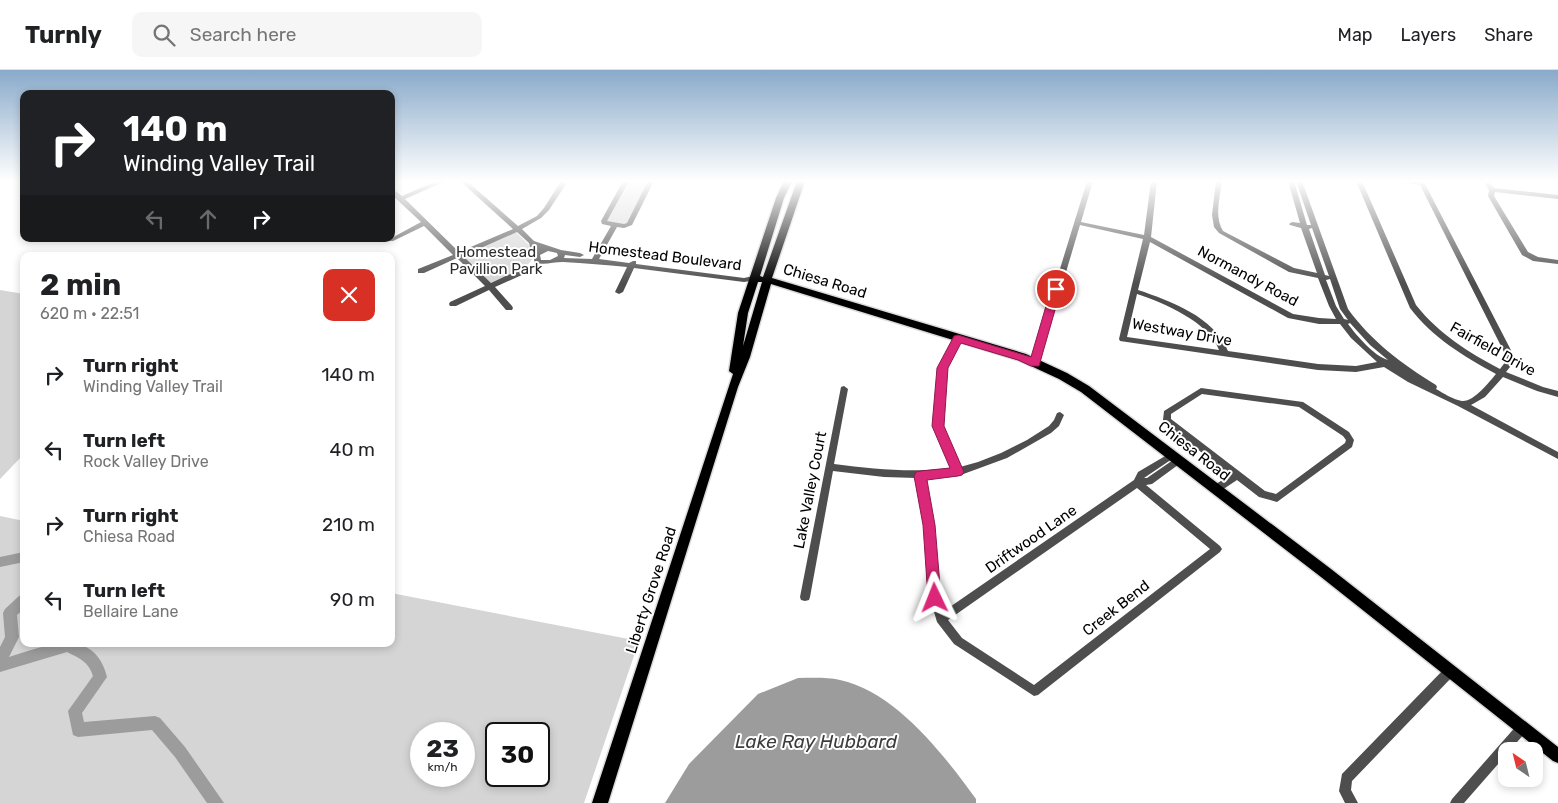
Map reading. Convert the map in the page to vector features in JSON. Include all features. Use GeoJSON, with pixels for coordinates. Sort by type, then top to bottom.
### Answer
{"type":"FeatureCollection","features":[{"type":"Feature","properties":{"kind":"main road","name":"Liberty Grove Road"},"geometry":{"type":"LineString","coordinates":[[733,387],[743,313],[774,215]]}},
{"type":"Feature","properties":{"kind":"main road","name":"Liberty Grove Road"},"geometry":{"type":"LineString","coordinates":[[600,803],[733,387],[745,357],[767,280],[789,215]]}},
{"type":"Feature","properties":{"kind":"main road","name":"Chiesa Road"},"geometry":{"type":"LineString","coordinates":[[754,278],[767,280],[1022,357],[1085,389],[1176,457],[1558,756]]}},
{"type":"Feature","properties":{"kind":"street"},"geometry":{"type":"LineString","coordinates":[[417,215],[509,308]]}},
{"type":"Feature","properties":{"kind":"street","name":"Homestead Boulevard"},"geometry":{"type":"LineString","coordinates":[[500,215],[532,242],[560,252],[595,259],[744,280],[754,278]]}},
{"type":"Feature","properties":{"kind":"street"},"geometry":{"type":"LineString","coordinates":[[421,271],[516,230],[541,215]]}},
{"type":"Feature","properties":{"kind":"street"},"geometry":{"type":"LineString","coordinates":[[607,215],[604,223],[614,226],[630,224],[634,215]]}},
{"type":"Feature","properties":{"kind":"street"},"geometry":{"type":"LineString","coordinates":[[1035,363],[1080,215]]}},
{"type":"Feature","properties":{"kind":"street","name":"Westway Drive"},"geometry":{"type":"LineString","coordinates":[[1149,215],[1135,291],[1123,339],[1318,367],[1356,369],[1389,362]]}},
{"type":"Feature","properties":{"kind":"street"},"geometry":{"type":"LineString","coordinates":[[1215,215],[1216,228],[1221,232],[1292,270],[1323,278],[1332,278]]}},
{"type":"Feature","properties":{"kind":"street"},"geometry":{"type":"LineString","coordinates":[[1301,215],[1323,278],[1342,322],[1362,345],[1389,362],[1416,384],[1461,404],[1558,456]]}},
{"type":"Feature","properties":{"kind":"street"},"geometry":{"type":"LineString","coordinates":[[1310,215],[1344,309],[1352,322],[1389,362]]}},
{"type":"Feature","properties":{"kind":"street","name":"Fairfield Drive"},"geometry":{"type":"LineString","coordinates":[[1374,215],[1420,318],[1440,337],[1502,372],[1530,386],[1558,394]]}},
{"type":"Feature","properties":{"kind":"street"},"geometry":{"type":"LineString","coordinates":[[1439,215],[1508,350],[1510,362],[1475,402],[1461,404]]}},
{"type":"Feature","properties":{"kind":"street"},"geometry":{"type":"LineString","coordinates":[[1502,215],[1525,253],[1536,259],[1558,262]]}},
{"type":"Feature","properties":{"kind":"street"},"geometry":{"type":"LineString","coordinates":[[395,238],[425,223]]}},
{"type":"Feature","properties":{"kind":"street","name":"Normandy Road"},"geometry":{"type":"LineString","coordinates":[[1078,223],[1146,238],[1291,316],[1319,321],[1352,322]]}},
{"type":"Feature","properties":{"kind":"street"},"geometry":{"type":"LineString","coordinates":[[1292,224],[1314,227]]}},
{"type":"Feature","properties":{"kind":"street"},"geometry":{"type":"LineString","coordinates":[[595,259],[614,226]]}},
{"type":"Feature","properties":{"kind":"street"},"geometry":{"type":"LineString","coordinates":[[453,304],[545,263],[537,256],[532,242]]}},
{"type":"Feature","properties":{"kind":"street"},"geometry":{"type":"LineString","coordinates":[[528,269],[537,256],[544,250],[550,249]]}},
{"type":"Feature","properties":{"kind":"street"},"geometry":{"type":"LineString","coordinates":[[558,260],[562,256],[560,252]]}},
{"type":"Feature","properties":{"kind":"street","name":"Homestead Boulevard"},"geometry":{"type":"LineString","coordinates":[[545,263],[558,260],[595,259]]}},
{"type":"Feature","properties":{"kind":"street"},"geometry":{"type":"LineString","coordinates":[[619,292],[633,264]]}},
{"type":"Feature","properties":{"kind":"street"},"geometry":{"type":"LineString","coordinates":[[1135,291],[1158,300],[1206,327],[1220,340],[1226,354]]}},
{"type":"Feature","properties":{"kind":"street"},"geometry":{"type":"LineString","coordinates":[[958,338],[943,368],[938,426],[958,472]]}},
{"type":"Feature","properties":{"kind":"street","name":"Lake Valley Court"},"geometry":{"type":"LineString","coordinates":[[805,596],[844,389]]}},
{"type":"Feature","properties":{"kind":"street"},"geometry":{"type":"LineString","coordinates":[[1201,392],[1300,404],[1346,434],[1350,440],[1349,445],[1277,498],[1262,494],[1237,475],[1166,420],[1167,414],[1201,392]]}},
{"type":"Feature","properties":{"kind":"street"},"geometry":{"type":"LineString","coordinates":[[830,467],[920,476],[973,469],[1006,457],[1055,426],[1060,415]]}},
{"type":"Feature","properties":{"kind":"street","name":"Driftwood Lane"},"geometry":{"type":"LineString","coordinates":[[941,619],[1137,483],[1149,481],[1176,457]]}},
{"type":"Feature","properties":{"kind":"street"},"geometry":{"type":"LineString","coordinates":[[1216,489],[1237,475]]}},
{"type":"Feature","properties":{"kind":"street"},"geometry":{"type":"LineString","coordinates":[[920,476],[929,525],[935,598],[941,619],[958,641],[1034,692]]}},
{"type":"Feature","properties":{"kind":"street"},"geometry":{"type":"LineString","coordinates":[[1137,483],[1217,549]]}},
{"type":"Feature","properties":{"kind":"street","name":"Creek Bend"},"geometry":{"type":"LineString","coordinates":[[1034,692],[1217,549]]}},
{"type":"Feature","properties":{"kind":"street"},"geometry":{"type":"LineString","coordinates":[[1352,803],[1345,791],[1346,778],[1450,672]]}},
{"type":"Feature","properties":{"kind":"street"},"geometry":{"type":"LineString","coordinates":[[1456,803],[1522,728]]}},
{"type":"Feature","properties":{"kind":"green space"},"geometry":{"type":"Polygon","coordinates":[[[609,215],[633,215],[628,225],[605,222],[609,215]]]}},
{"type":"Feature","properties":{"kind":"green space","name":"Homestead Pavillion Park"},"geometry":{"type":"Polygon","coordinates":[[[515,231],[534,250],[535,256],[525,268],[492,284],[461,255],[515,231]]]}},
{"type":"Feature","properties":{"kind":"green space"},"geometry":{"type":"Polygon","coordinates":[[[0,290],[20,293],[20,458],[0,479],[0,290]]]}},
{"type":"Feature","properties":{"kind":"green space"},"geometry":{"type":"Polygon","coordinates":[[[0,516],[20,520],[20,647],[395,647],[395,594],[639,641],[584,803],[0,803],[0,516]]]}},
{"type":"Feature","properties":{"kind":"water","name":"Lake Ray Hubbard"},"geometry":{"type":"Polygon","coordinates":[[[798,678],[840,680],[861,687],[880,697],[899,711],[934,745],[976,799],[976,803],[665,803],[689,764],[758,694],[798,678]]]}},
{"type":"Feature","properties":{"kind":"waterway"},"geometry":{"type":"LineString","coordinates":[[0,562],[20,558]]}},
{"type":"Feature","properties":{"kind":"waterway"},"geometry":{"type":"LineString","coordinates":[[0,657],[11,642],[10,613],[20,604]]}},
{"type":"Feature","properties":{"kind":"waterway"},"geometry":{"type":"LineString","coordinates":[[0,666],[64,647]]}},
{"type":"Feature","properties":{"kind":"waterway"},"geometry":{"type":"LineString","coordinates":[[69,647],[89,656],[96,664],[100,677],[75,711],[78,730],[155,723],[180,752],[216,803]]}},
{"type":"Feature","properties":{"kind":"route"},"geometry":{"type":"LineString","coordinates":[[935,598],[929,525],[920,476],[958,472],[938,426],[943,368],[946,360],[958,338],[1022,357],[1035,363],[1056,289]]}}]}
